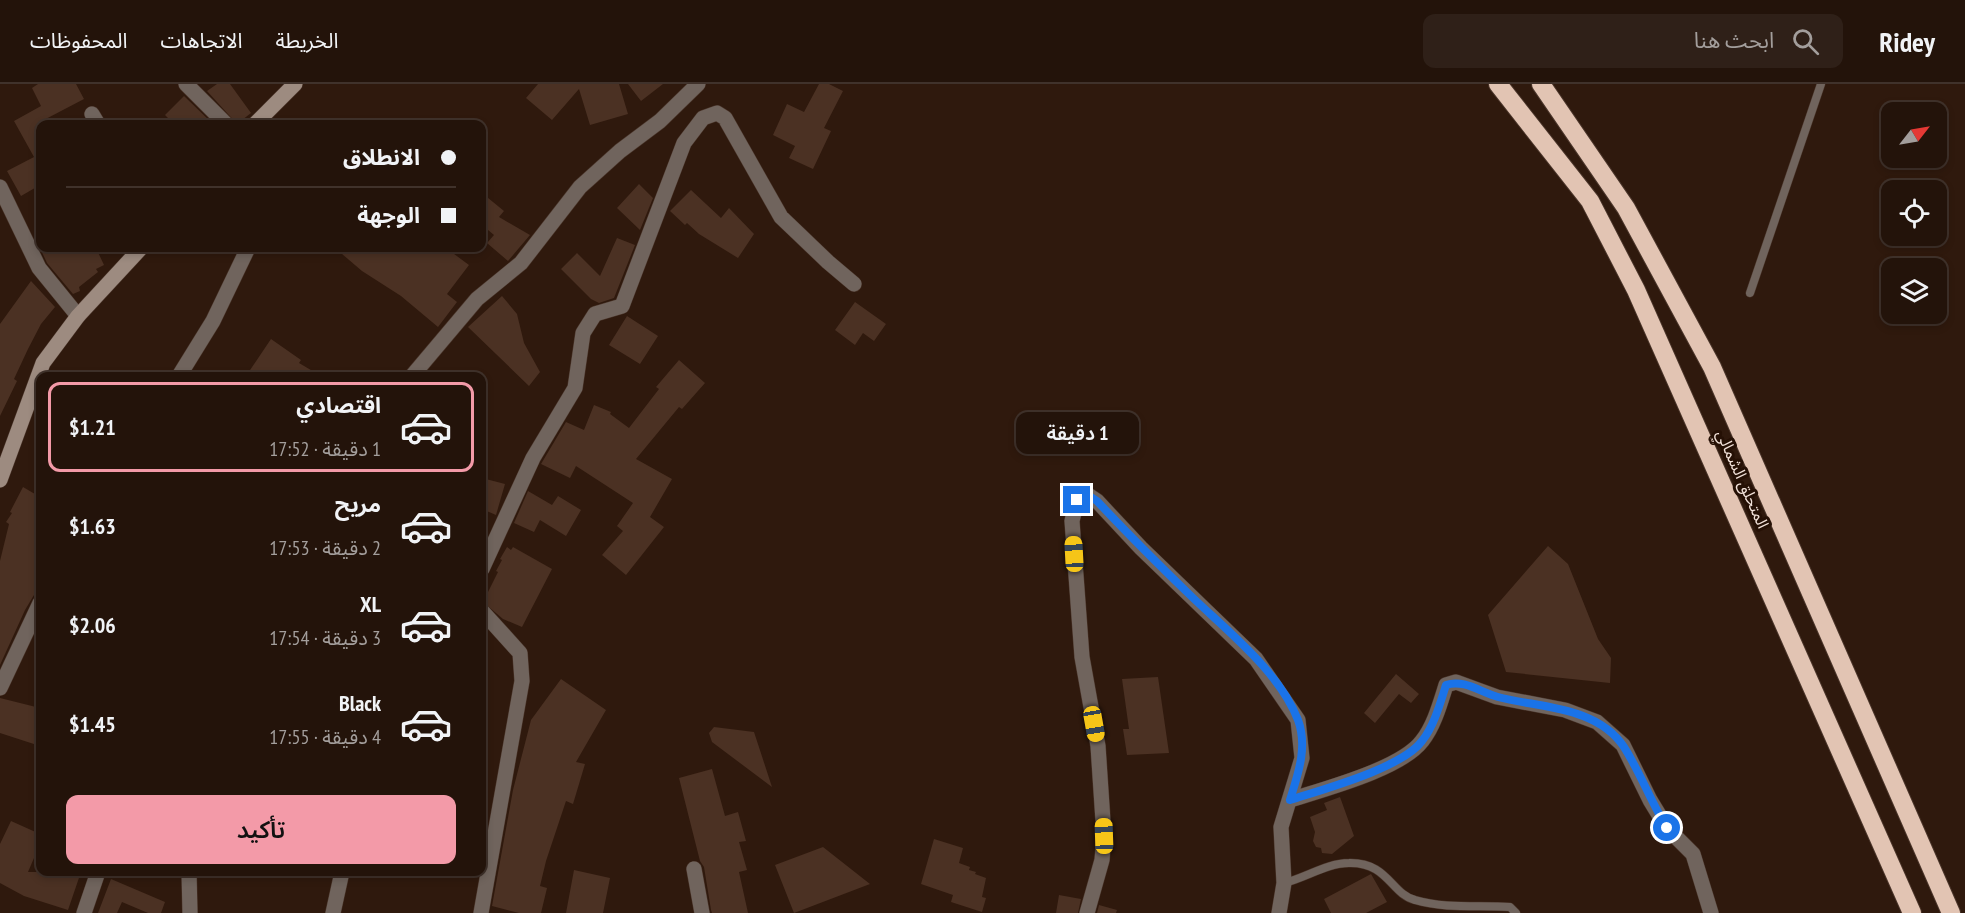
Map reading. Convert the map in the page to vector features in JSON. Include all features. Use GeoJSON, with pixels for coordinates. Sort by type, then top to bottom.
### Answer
{"type":"FeatureCollection","features":[{"type":"Feature","properties":{"kind":"highway","name":"المتحلق الشمالي"},"geometry":{"type":"LineString","coordinates":[[1498,84],[1590,201],[1636,290],[1912,913]]}},
{"type":"Feature","properties":{"kind":"highway","name":"المتحلق الشمالي"},"geometry":{"type":"LineString","coordinates":[[1541,84],[1626,208],[1712,367],[1951,913]]}},
{"type":"Feature","properties":{"kind":"main road"},"geometry":{"type":"LineString","coordinates":[[259,120],[295,84]]}},
{"type":"Feature","properties":{"kind":"main road"},"geometry":{"type":"LineString","coordinates":[[40,372],[43,363],[78,316],[137,252]]}},
{"type":"Feature","properties":{"kind":"main road"},"geometry":{"type":"LineString","coordinates":[[0,480],[36,382]]}},
{"type":"Feature","properties":{"kind":"street"},"geometry":{"type":"LineString","coordinates":[[186,84],[222,120]]}},
{"type":"Feature","properties":{"kind":"street"},"geometry":{"type":"LineString","coordinates":[[415,372],[477,299],[521,263],[580,187],[620,151],[660,121],[698,84]]}},
{"type":"Feature","properties":{"kind":"street"},"geometry":{"type":"LineString","coordinates":[[486,559],[533,458],[575,388],[584,333],[595,314],[622,306],[684,143],[703,118],[717,113],[725,118],[781,217],[854,284]]}},
{"type":"Feature","properties":{"kind":"street"},"geometry":{"type":"LineString","coordinates":[[0,187],[8,217],[39,268],[78,316]]}},
{"type":"Feature","properties":{"kind":"street"},"geometry":{"type":"LineString","coordinates":[[181,372],[213,321],[246,252]]}},
{"type":"Feature","properties":{"kind":"street"},"geometry":{"type":"LineString","coordinates":[[1087,913],[1102,860],[1104,836],[1098,746],[1082,657],[1072,521],[1077,500],[1088,495],[1097,501],[1141,548],[1256,658],[1298,720],[1302,758],[1281,826],[1284,883],[1279,913]]}},
{"type":"Feature","properties":{"kind":"street"},"geometry":{"type":"LineString","coordinates":[[0,688],[36,612]]}},
{"type":"Feature","properties":{"kind":"street"},"geometry":{"type":"LineString","coordinates":[[481,913],[522,681],[520,653],[486,615]]}},
{"type":"Feature","properties":{"kind":"street"},"geometry":{"type":"LineString","coordinates":[[1290,800],[1351,780],[1408,755],[1422,741],[1438,710],[1446,685],[1456,682],[1497,697],[1565,710],[1597,722],[1623,745],[1650,800],[1667,828],[1693,854],[1710,913]]}},
{"type":"Feature","properties":{"kind":"street"},"geometry":{"type":"LineString","coordinates":[[694,869],[702,913]]}},
{"type":"Feature","properties":{"kind":"street"},"geometry":{"type":"LineString","coordinates":[[84,913],[97,876]]}},
{"type":"Feature","properties":{"kind":"street"},"geometry":{"type":"LineString","coordinates":[[189,876],[190,913]]}},
{"type":"Feature","properties":{"kind":"street"},"geometry":{"type":"LineString","coordinates":[[333,913],[341,876]]}},
{"type":"Feature","properties":{"kind":"lane"},"geometry":{"type":"LineString","coordinates":[[1750,293],[1821,84]]}},
{"type":"Feature","properties":{"kind":"lane"},"geometry":{"type":"LineString","coordinates":[[1284,883],[1349,862],[1375,868],[1412,900],[1458,907],[1482,904],[1510,907],[1516,913]]}},
{"type":"Feature","properties":{"kind":"building"},"geometry":{"type":"Polygon","coordinates":[[[38,84],[76,84],[84,99],[44,120],[36,120],[36,187],[21,196],[7,171],[34,157],[14,121],[41,106],[32,88],[38,84]]]}},
{"type":"Feature","properties":{"kind":"building"},"geometry":{"type":"Polygon","coordinates":[[[217,84],[230,84],[251,113],[242,120],[233,120],[207,91],[217,84]]]}},
{"type":"Feature","properties":{"kind":"building"},"geometry":{"type":"Polygon","coordinates":[[[538,84],[619,84],[628,114],[590,125],[579,89],[552,120],[526,98],[538,84]]]}},
{"type":"Feature","properties":{"kind":"building"},"geometry":{"type":"Polygon","coordinates":[[[628,84],[663,84],[641,101],[628,84]]]}},
{"type":"Feature","properties":{"kind":"building"},"geometry":{"type":"Polygon","coordinates":[[[819,84],[829,84],[843,91],[824,128],[831,131],[813,169],[789,158],[795,146],[773,135],[787,104],[804,112],[819,84]]]}},
{"type":"Feature","properties":{"kind":"building"},"geometry":{"type":"Polygon","coordinates":[[[184,96],[209,120],[170,120],[165,115],[184,96]]]}},
{"type":"Feature","properties":{"kind":"building"},"geometry":{"type":"Polygon","coordinates":[[[639,184],[653,198],[640,230],[617,208],[639,184]]]}},
{"type":"Feature","properties":{"kind":"building"},"geometry":{"type":"Polygon","coordinates":[[[691,190],[721,218],[729,208],[754,234],[738,258],[699,234],[687,223],[685,225],[670,211],[691,190]]]}},
{"type":"Feature","properties":{"kind":"building"},"geometry":{"type":"Polygon","coordinates":[[[486,196],[504,211],[499,217],[530,235],[508,261],[487,243],[494,235],[486,228],[486,196]]]}},
{"type":"Feature","properties":{"kind":"building"},"geometry":{"type":"Polygon","coordinates":[[[617,238],[635,245],[614,298],[599,303],[591,299],[561,269],[577,253],[600,276],[617,238]]]}},
{"type":"Feature","properties":{"kind":"building"},"geometry":{"type":"Polygon","coordinates":[[[42,252],[98,252],[104,265],[96,269],[98,272],[79,287],[80,291],[73,294],[47,263],[42,252]]]}},
{"type":"Feature","properties":{"kind":"building"},"geometry":{"type":"Polygon","coordinates":[[[340,252],[451,252],[469,265],[447,294],[457,302],[438,327],[401,296],[362,271],[340,252]]]}},
{"type":"Feature","properties":{"kind":"building"},"geometry":{"type":"Polygon","coordinates":[[[31,281],[55,307],[41,324],[28,349],[14,379],[17,381],[0,416],[0,324],[31,281]]]}},
{"type":"Feature","properties":{"kind":"building"},"geometry":{"type":"Polygon","coordinates":[[[502,296],[517,314],[524,343],[540,372],[529,386],[468,327],[502,296]]]}},
{"type":"Feature","properties":{"kind":"building"},"geometry":{"type":"Polygon","coordinates":[[[855,302],[886,324],[874,341],[863,333],[855,345],[835,330],[855,302]]]}},
{"type":"Feature","properties":{"kind":"building"},"geometry":{"type":"Polygon","coordinates":[[[627,316],[658,336],[640,364],[609,345],[627,316]]]}},
{"type":"Feature","properties":{"kind":"building"},"geometry":{"type":"Polygon","coordinates":[[[271,339],[301,360],[299,363],[314,372],[249,372],[271,339]]]}},
{"type":"Feature","properties":{"kind":"building"},"geometry":{"type":"Polygon","coordinates":[[[679,360],[705,383],[682,409],[679,407],[636,459],[672,479],[650,517],[664,527],[626,575],[602,555],[623,531],[617,526],[633,503],[576,466],[570,478],[541,464],[566,422],[584,430],[594,405],[611,412],[610,414],[629,428],[659,389],[656,387],[679,360]]]}},
{"type":"Feature","properties":{"kind":"building"},"geometry":{"type":"Polygon","coordinates":[[[486,479],[505,484],[496,515],[486,511],[486,479]]]}},
{"type":"Feature","properties":{"kind":"building"},"geometry":{"type":"Polygon","coordinates":[[[23,487],[36,495],[36,592],[0,665],[0,561],[9,524],[6,522],[12,513],[10,512],[23,487]]]}},
{"type":"Feature","properties":{"kind":"building"},"geometry":{"type":"Polygon","coordinates":[[[528,491],[552,505],[558,496],[581,510],[566,536],[540,520],[534,532],[514,523],[528,491]]]}},
{"type":"Feature","properties":{"kind":"building"},"geometry":{"type":"Polygon","coordinates":[[[1548,546],[1568,564],[1598,639],[1611,658],[1610,683],[1506,672],[1488,615],[1548,546]]]}},
{"type":"Feature","properties":{"kind":"building"},"geometry":{"type":"Polygon","coordinates":[[[507,547],[511,550],[513,547],[552,569],[522,627],[503,619],[486,605],[486,596],[498,572],[496,571],[502,560],[500,559],[507,547]]]}},
{"type":"Feature","properties":{"kind":"building"},"geometry":{"type":"Polygon","coordinates":[[[1396,674],[1419,694],[1411,703],[1399,694],[1375,723],[1364,713],[1396,674]]]}},
{"type":"Feature","properties":{"kind":"building"},"geometry":{"type":"Polygon","coordinates":[[[1158,677],[1169,753],[1127,755],[1123,729],[1129,729],[1122,679],[1158,677]]]}},
{"type":"Feature","properties":{"kind":"building"},"geometry":{"type":"Polygon","coordinates":[[[561,679],[606,710],[576,762],[585,764],[573,804],[566,801],[546,861],[540,886],[547,888],[541,913],[519,913],[492,906],[513,790],[531,720],[561,679]]]}},
{"type":"Feature","properties":{"kind":"building"},"geometry":{"type":"Polygon","coordinates":[[[0,698],[36,707],[36,745],[0,733],[0,698]]]}},
{"type":"Feature","properties":{"kind":"building"},"geometry":{"type":"Polygon","coordinates":[[[714,727],[754,732],[772,787],[712,742],[709,733],[714,727]]]}},
{"type":"Feature","properties":{"kind":"building"},"geometry":{"type":"Polygon","coordinates":[[[712,769],[725,816],[738,812],[746,841],[739,842],[747,870],[739,872],[748,913],[712,913],[711,910],[704,867],[700,861],[679,778],[712,769]]]}},
{"type":"Feature","properties":{"kind":"building"},"geometry":{"type":"Polygon","coordinates":[[[1340,797],[1354,836],[1332,854],[1322,853],[1321,848],[1316,847],[1313,841],[1315,832],[1310,817],[1327,810],[1324,803],[1340,797]]]}},
{"type":"Feature","properties":{"kind":"building"},"geometry":{"type":"Polygon","coordinates":[[[11,821],[36,832],[36,853],[28,872],[36,872],[36,876],[80,876],[68,910],[24,896],[0,883],[0,844],[11,821]]]}},
{"type":"Feature","properties":{"kind":"building"},"geometry":{"type":"Polygon","coordinates":[[[934,839],[963,848],[959,863],[970,867],[969,870],[976,872],[975,874],[986,878],[982,897],[986,898],[982,912],[951,902],[953,895],[921,884],[934,839]]]}},
{"type":"Feature","properties":{"kind":"building"},"geometry":{"type":"Polygon","coordinates":[[[823,847],[870,884],[794,913],[775,865],[823,847]]]}},
{"type":"Feature","properties":{"kind":"building"},"geometry":{"type":"Polygon","coordinates":[[[574,870],[610,878],[603,913],[566,913],[574,870]]]}},
{"type":"Feature","properties":{"kind":"building"},"geometry":{"type":"Polygon","coordinates":[[[1371,874],[1387,902],[1366,913],[1331,913],[1324,899],[1371,874]]]}},
{"type":"Feature","properties":{"kind":"building"},"geometry":{"type":"Polygon","coordinates":[[[111,879],[165,902],[161,913],[148,913],[122,902],[117,913],[98,913],[111,879]]]}},
{"type":"Feature","properties":{"kind":"building"},"geometry":{"type":"Polygon","coordinates":[[[1059,895],[1081,899],[1078,913],[1056,913],[1059,895]]]}},
{"type":"Feature","properties":{"kind":"building"},"geometry":{"type":"Polygon","coordinates":[[[1099,905],[1117,910],[1116,913],[1097,913],[1099,905]]]}},
{"type":"Feature","properties":{"kind":"route"},"geometry":{"type":"LineString","coordinates":[[1077,500],[1088,495],[1097,501],[1141,548],[1256,658],[1277,686],[1298,720],[1303,747],[1290,800],[1351,780],[1408,755],[1422,741],[1438,710],[1446,685],[1456,682],[1497,697],[1565,710],[1597,722],[1623,745],[1650,800],[1667,828]]}}]}
